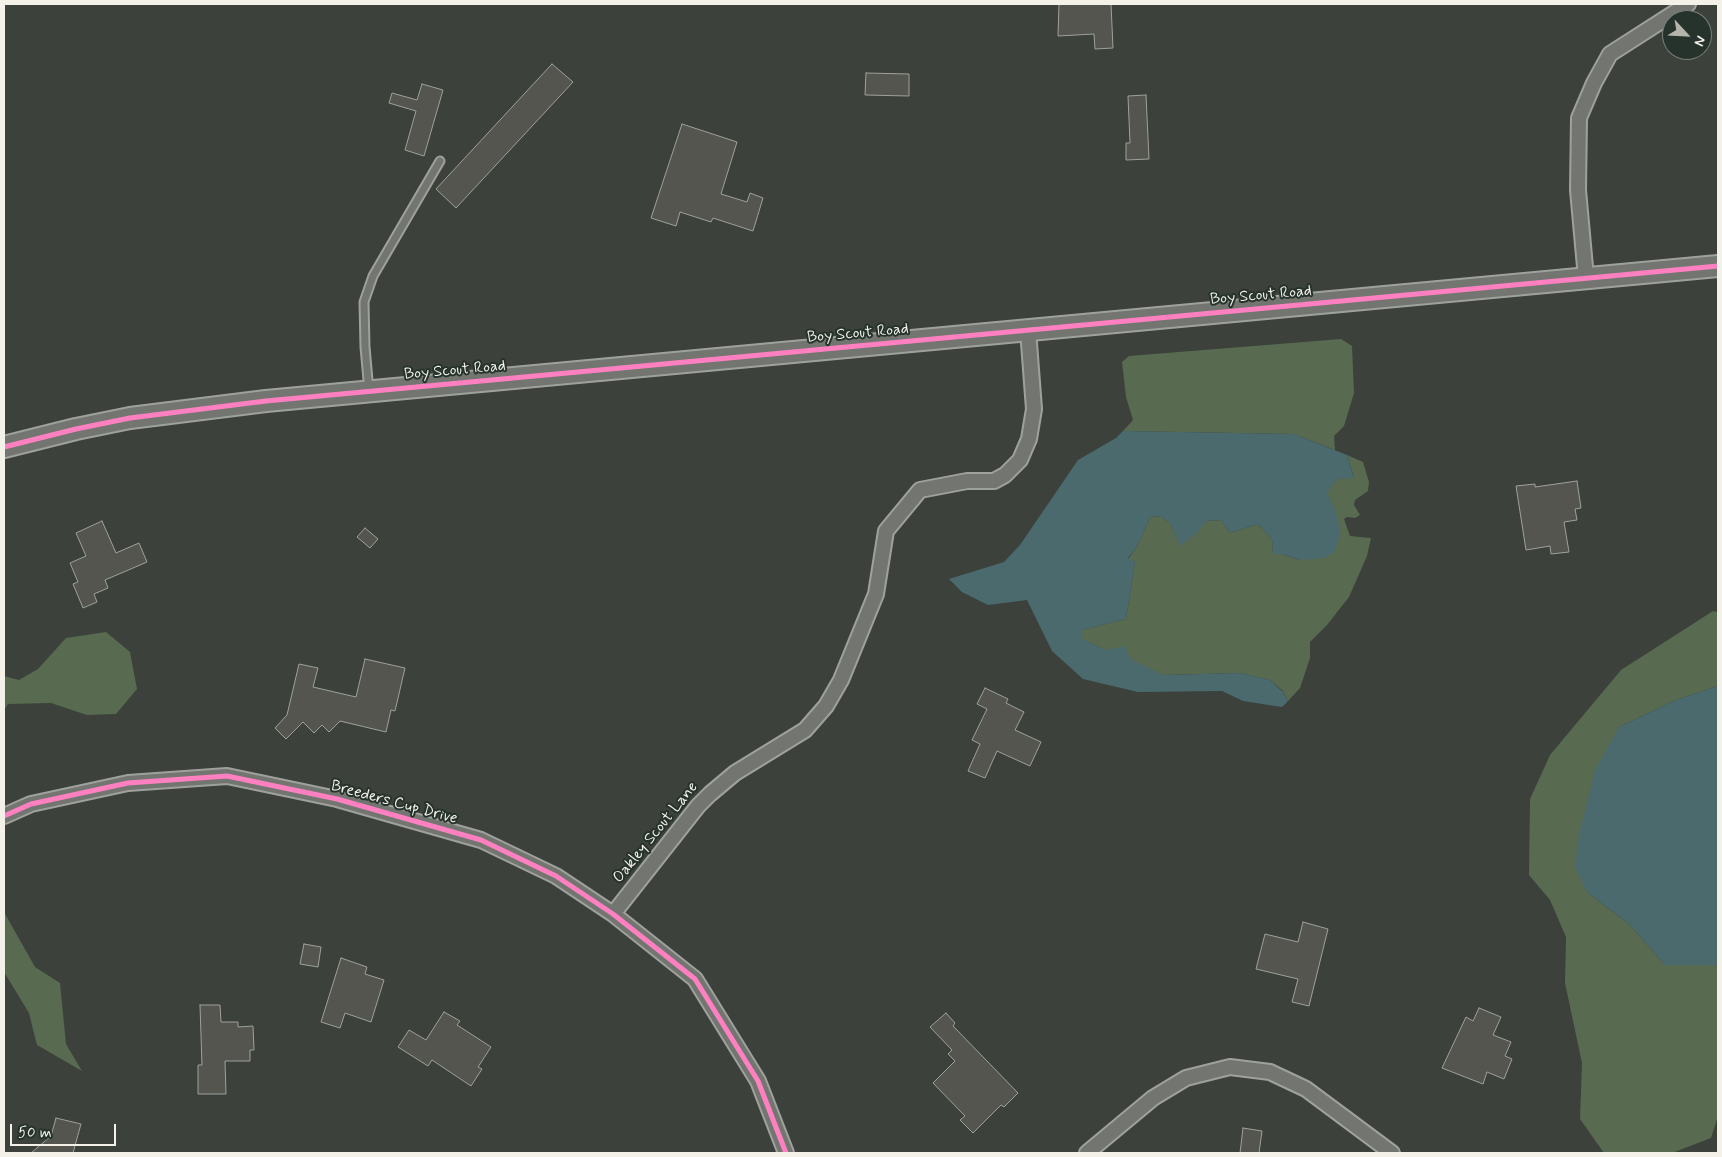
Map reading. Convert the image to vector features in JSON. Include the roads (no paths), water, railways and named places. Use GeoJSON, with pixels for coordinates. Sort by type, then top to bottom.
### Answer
{"type":"FeatureCollection","features":[{"type":"Feature","properties":{"kind":"street"},"geometry":{"type":"LineString","coordinates":[[1586,278],[1578,190],[1579,118],[1610,54],[1688,4]]}},
{"type":"Feature","properties":{"kind":"street","name":"Boy Scout Road"},"geometry":{"type":"LineString","coordinates":[[4,447],[76,428],[158,414],[369,391],[1718,266]]}},
{"type":"Feature","properties":{"kind":"street","name":"Oakley Scout Lane"},"geometry":{"type":"LineString","coordinates":[[613,914],[698,806],[710,794],[735,774],[806,730],[826,706],[841,680],[876,594],[886,531],[920,490],[967,482],[994,481],[1005,475],[1020,460],[1029,439],[1034,409],[1028,330]]}},
{"type":"Feature","properties":{"kind":"street","name":"Breeders Cup Drive"},"geometry":{"type":"LineString","coordinates":[[4,816],[31,804],[128,783],[227,776],[337,799],[480,840],[556,876],[613,914]]}},
{"type":"Feature","properties":{"kind":"street"},"geometry":{"type":"LineString","coordinates":[[613,914],[695,979],[758,1081],[786,1153]]}},
{"type":"Feature","properties":{"kind":"street"},"geometry":{"type":"LineString","coordinates":[[1087,1153],[1152,1098],[1186,1078],[1230,1067],[1270,1072],[1306,1089],[1392,1153]]}},
{"type":"Feature","properties":{"kind":"lane"},"geometry":{"type":"LineString","coordinates":[[369,391],[365,347],[364,302],[373,276],[440,161]]}},
{"type":"Feature","properties":{"kind":"water"},"geometry":{"type":"Polygon","coordinates":[[[1123,431],[1294,434],[1347,455],[1354,478],[1337,479],[1327,493],[1335,510],[1340,528],[1340,536],[1334,553],[1324,558],[1299,560],[1282,554],[1273,554],[1272,539],[1258,524],[1230,533],[1221,520],[1206,521],[1197,533],[1180,546],[1170,523],[1162,517],[1151,516],[1136,548],[1128,558],[1135,562],[1126,619],[1082,630],[1082,639],[1106,650],[1125,646],[1130,659],[1163,675],[1240,673],[1270,680],[1282,691],[1288,701],[1282,707],[1243,701],[1222,691],[1138,692],[1083,679],[1052,651],[1027,600],[988,605],[962,592],[949,579],[1004,562],[1020,545],[1078,460],[1116,438],[1123,431]]]}},
{"type":"Feature","properties":{"kind":"water"},"geometry":{"type":"Polygon","coordinates":[[[1718,686],[1718,965],[1665,965],[1629,924],[1587,892],[1575,867],[1579,835],[1595,770],[1619,727],[1676,700],[1718,686]]]}}]}
